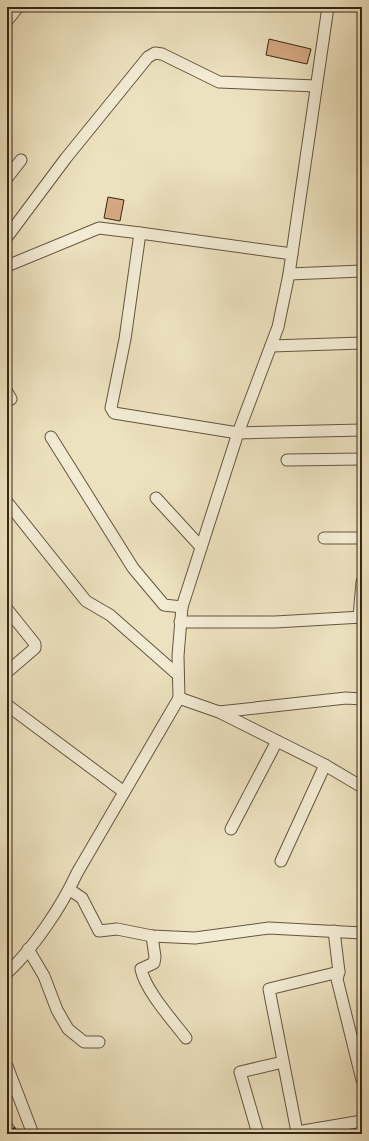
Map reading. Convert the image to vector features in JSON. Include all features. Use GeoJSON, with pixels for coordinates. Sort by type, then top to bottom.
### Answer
{"type":"FeatureCollection","features":[{"type":"Feature","properties":{"kind":"street"},"geometry":{"type":"LineString","coordinates":[[7,21],[18,7]]}},
{"type":"Feature","properties":{"kind":"street"},"geometry":{"type":"LineString","coordinates":[[7,973],[20,961],[70,890],[124,792],[179,698],[178,674],[182,607],[238,433],[278,327],[289,274],[328,7]]}},
{"type":"Feature","properties":{"kind":"street"},"geometry":{"type":"LineString","coordinates":[[7,237],[70,152],[148,57],[155,53],[162,54],[219,82],[316,86]]}},
{"type":"Feature","properties":{"kind":"street"},"geometry":{"type":"LineString","coordinates":[[7,178],[21,160]]}},
{"type":"Feature","properties":{"kind":"street"},"geometry":{"type":"LineString","coordinates":[[7,266],[99,228],[292,254]]}},
{"type":"Feature","properties":{"kind":"street"},"geometry":{"type":"LineString","coordinates":[[140,233],[112,411],[114,413],[238,433],[362,430]]}},
{"type":"Feature","properties":{"kind":"street"},"geometry":{"type":"LineString","coordinates":[[289,274],[362,271]]}},
{"type":"Feature","properties":{"kind":"street"},"geometry":{"type":"LineString","coordinates":[[271,346],[362,343]]}},
{"type":"Feature","properties":{"kind":"street"},"geometry":{"type":"LineString","coordinates":[[51,437],[133,568],[164,605],[182,607]]}},
{"type":"Feature","properties":{"kind":"street"},"geometry":{"type":"LineString","coordinates":[[287,460],[362,459]]}},
{"type":"Feature","properties":{"kind":"street"},"geometry":{"type":"LineString","coordinates":[[156,498],[201,547]]}},
{"type":"Feature","properties":{"kind":"street"},"geometry":{"type":"LineString","coordinates":[[7,502],[86,601],[110,615],[178,674]]}},
{"type":"Feature","properties":{"kind":"street"},"geometry":{"type":"LineString","coordinates":[[324,538],[362,538]]}},
{"type":"Feature","properties":{"kind":"street"},"geometry":{"type":"LineString","coordinates":[[180,622],[275,622],[361,617],[362,582]]}},
{"type":"Feature","properties":{"kind":"street"},"geometry":{"type":"LineString","coordinates":[[7,609],[35,644],[35,648],[7,672]]}},
{"type":"Feature","properties":{"kind":"street"},"geometry":{"type":"LineString","coordinates":[[179,698],[219,712],[325,765],[362,787]]}},
{"type":"Feature","properties":{"kind":"street"},"geometry":{"type":"LineString","coordinates":[[219,712],[346,698],[362,699]]}},
{"type":"Feature","properties":{"kind":"street"},"geometry":{"type":"LineString","coordinates":[[7,705],[124,792]]}},
{"type":"Feature","properties":{"kind":"street"},"geometry":{"type":"LineString","coordinates":[[231,829],[277,741]]}},
{"type":"Feature","properties":{"kind":"street"},"geometry":{"type":"LineString","coordinates":[[281,861],[325,765]]}},
{"type":"Feature","properties":{"kind":"street"},"geometry":{"type":"LineString","coordinates":[[70,890],[82,898],[99,931],[117,929],[152,936],[195,938],[269,928],[362,933]]}},
{"type":"Feature","properties":{"kind":"street"},"geometry":{"type":"LineString","coordinates":[[334,931],[339,972],[337,979],[362,1080]]}},
{"type":"Feature","properties":{"kind":"street"},"geometry":{"type":"LineString","coordinates":[[152,936],[155,957],[154,963],[141,970],[142,975],[159,1003],[186,1038]]}},
{"type":"Feature","properties":{"kind":"street"},"geometry":{"type":"LineString","coordinates":[[28,949],[44,976],[57,1010],[68,1029],[84,1042],[98,1042]]}},
{"type":"Feature","properties":{"kind":"street"},"geometry":{"type":"LineString","coordinates":[[339,972],[269,988],[297,1132],[362,1121]]}},
{"type":"Feature","properties":{"kind":"street"},"geometry":{"type":"LineString","coordinates":[[258,1134],[240,1072],[283,1062]]}},
{"type":"Feature","properties":{"kind":"street"},"geometry":{"type":"LineString","coordinates":[[7,1066],[33,1134]]}},
{"type":"Feature","properties":{"kind":"building"},"geometry":{"type":"Polygon","coordinates":[[[269,39],[311,49],[307,64],[266,55],[269,39]]]}},
{"type":"Feature","properties":{"kind":"building"},"geometry":{"type":"Polygon","coordinates":[[[108,197],[124,200],[120,221],[104,218],[108,197]]]}},
{"type":"Feature","properties":{"kind":"railway"},"geometry":{"type":"LineString","coordinates":[[7,1121],[18,1134]]}}]}
